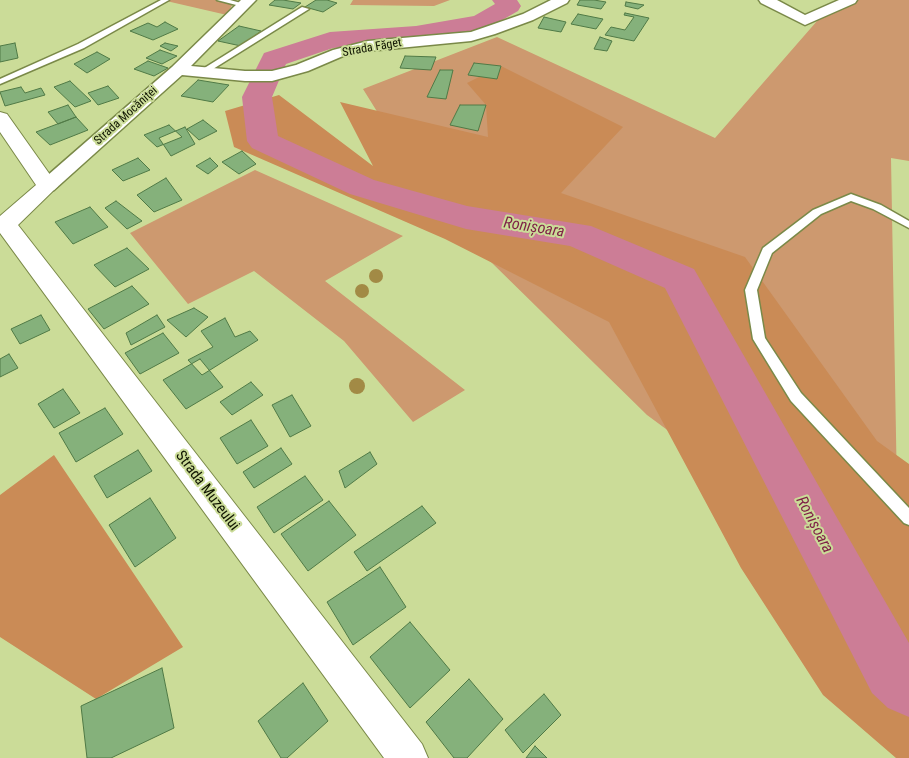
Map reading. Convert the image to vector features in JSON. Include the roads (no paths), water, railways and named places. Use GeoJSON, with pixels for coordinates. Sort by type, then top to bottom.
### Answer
{"type":"FeatureCollection","features":[{"type":"Feature","properties":{"kind":"street","name":"Strada Făget"},"geometry":{"type":"LineString","coordinates":[[178,70],[245,76],[272,76],[302,68],[338,53],[368,46],[471,36],[528,17],[562,0]]}},
{"type":"Feature","properties":{"kind":"street"},"geometry":{"type":"LineString","coordinates":[[766,0],[805,21],[850,0]]}},
{"type":"Feature","properties":{"kind":"street","name":"Strada Mocăniței"},"geometry":{"type":"LineString","coordinates":[[2,226],[178,70],[247,2]]}},
{"type":"Feature","properties":{"kind":"street"},"geometry":{"type":"LineString","coordinates":[[1,122],[47,186]]}},
{"type":"Feature","properties":{"kind":"street","name":"Strada Muzeului"},"geometry":{"type":"LineString","coordinates":[[2,226],[408,758]]}},
{"type":"Feature","properties":{"kind":"lane"},"geometry":{"type":"LineString","coordinates":[[0,82],[82,46],[166,0]]}},
{"type":"Feature","properties":{"kind":"lane"},"geometry":{"type":"LineString","coordinates":[[220,0],[247,2]]}},
{"type":"Feature","properties":{"kind":"lane"},"geometry":{"type":"LineString","coordinates":[[202,72],[305,9]]}},
{"type":"Feature","properties":{"kind":"lane"},"geometry":{"type":"LineString","coordinates":[[909,224],[877,207],[851,197],[817,212],[766,251],[751,290],[759,339],[796,397],[909,518]]}},
{"type":"Feature","properties":{"kind":"waterway","name":"Ronișoara"},"geometry":{"type":"LineString","coordinates":[[504,0],[509,6],[481,22],[416,34],[330,40],[274,59],[257,97],[263,141],[362,187],[466,217],[578,235],[680,279],[893,672],[909,687]]}}]}
